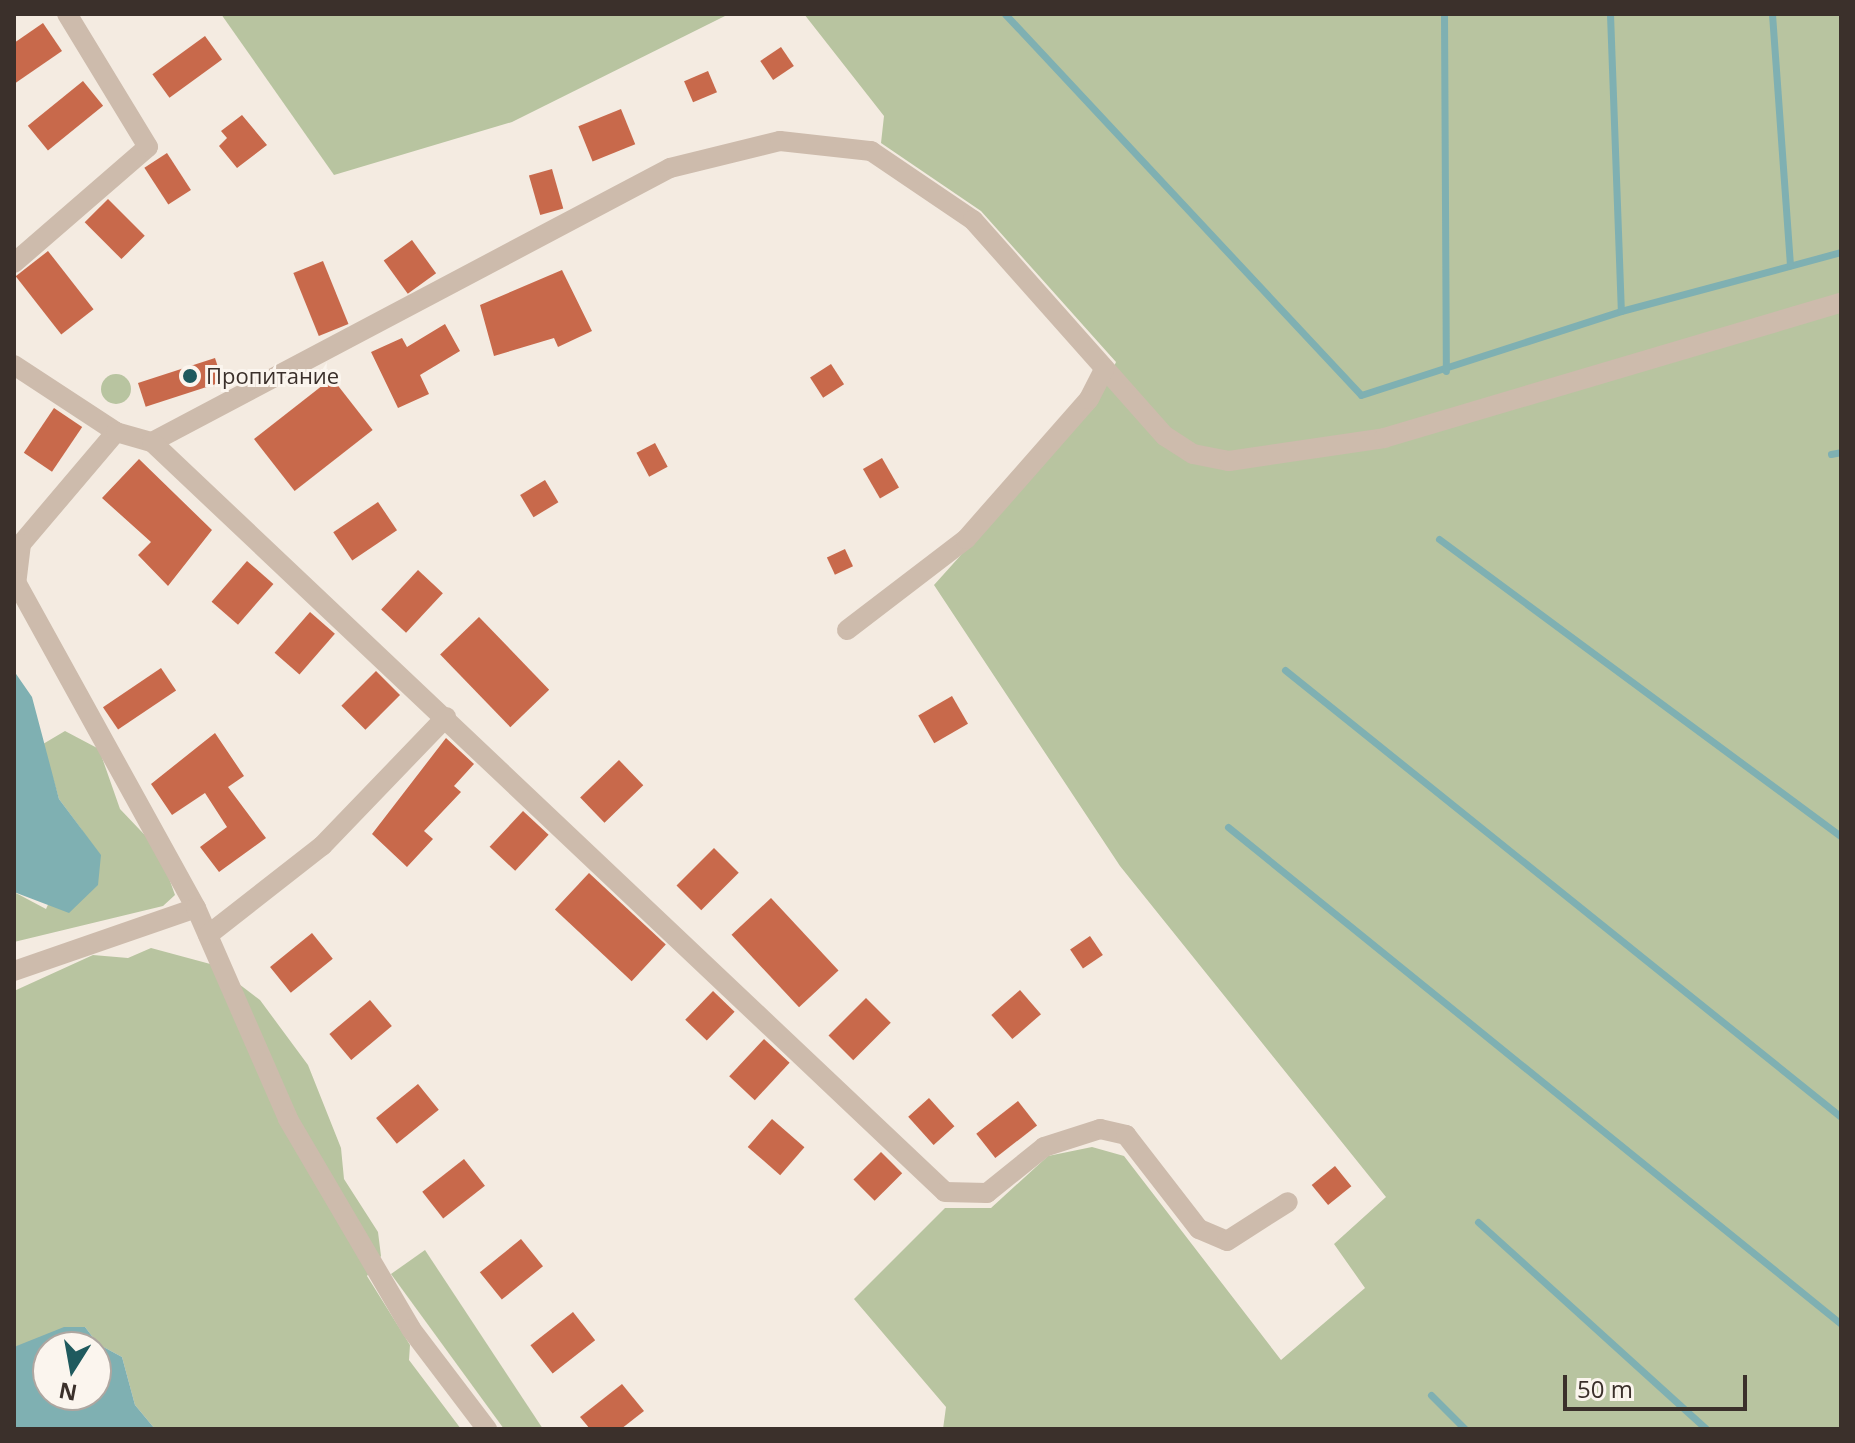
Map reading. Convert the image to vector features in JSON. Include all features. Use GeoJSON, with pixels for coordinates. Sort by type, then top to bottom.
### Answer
{"type":"FeatureCollection","features":[{"type":"Feature","properties":{"kind":"street"},"geometry":{"type":"LineString","coordinates":[[14,263],[148,147],[67,14]]}},
{"type":"Feature","properties":{"kind":"street"},"geometry":{"type":"LineString","coordinates":[[152,442],[670,168],[780,141],[871,151],[973,220],[1104,369],[1174,442],[1193,454],[1254,463],[1384,438],[1841,303]]}},
{"type":"Feature","properties":{"kind":"street"},"geometry":{"type":"LineString","coordinates":[[14,365],[116,432],[152,442],[945,1192],[987,1193],[1044,1147],[1100,1129],[1126,1135],[1199,1229],[1227,1241],[1288,1202]]}},
{"type":"Feature","properties":{"kind":"street"},"geometry":{"type":"LineString","coordinates":[[847,630],[966,539],[1089,399],[1104,369]]}},
{"type":"Feature","properties":{"kind":"street"},"geometry":{"type":"LineString","coordinates":[[116,432],[21,544],[16,582],[196,908],[288,1119],[411,1329],[487,1429]]}},
{"type":"Feature","properties":{"kind":"street"},"geometry":{"type":"LineString","coordinates":[[208,935],[322,846],[446,717]]}},
{"type":"Feature","properties":{"kind":"street"},"geometry":{"type":"LineString","coordinates":[[14,971],[196,908]]}},
{"type":"Feature","properties":{"kind":"green space"},"geometry":{"type":"Polygon","coordinates":[[[221,14],[729,14],[512,122],[334,175],[221,14]]]}},
{"type":"Feature","properties":{"kind":"green space"},"geometry":{"type":"Polygon","coordinates":[[[804,14],[1841,14],[1841,1429],[943,1429],[946,1407],[854,1299],[945,1208],[991,1208],[1048,1156],[1092,1147],[1124,1156],[1281,1360],[1365,1288],[1334,1244],[1386,1197],[1120,866],[934,585],[1097,404],[1116,362],[981,211],[881,143],[884,116],[804,14]]]}},
{"type":"Feature","properties":{"kind":"green space"},"geometry":{"type":"Polygon","coordinates":[[[116,374],[127,378],[131,389],[127,400],[116,404],[105,400],[101,389],[105,378],[116,374]]]}},
{"type":"Feature","properties":{"kind":"green space"},"geometry":{"type":"Polygon","coordinates":[[[65,731],[99,749],[120,809],[159,850],[175,895],[163,906],[14,942],[14,892],[46,909],[82,830],[59,799],[43,744],[65,731]]]}},
{"type":"Feature","properties":{"kind":"green space"},"geometry":{"type":"Polygon","coordinates":[[[151,948],[214,965],[260,1000],[308,1065],[341,1148],[344,1179],[378,1232],[381,1256],[367,1276],[410,1345],[409,1360],[461,1429],[155,1429],[135,1405],[122,1357],[112,1352],[112,1331],[88,1331],[85,1327],[71,1331],[32,1331],[32,1342],[14,1347],[14,991],[93,955],[128,958],[151,948]]]}},
{"type":"Feature","properties":{"kind":"green space"},"geometry":{"type":"Polygon","coordinates":[[[425,1250],[543,1429],[504,1429],[391,1274],[425,1250]]]}},
{"type":"Feature","properties":{"kind":"water"},"geometry":{"type":"Polygon","coordinates":[[[14,671],[32,697],[59,799],[101,855],[98,885],[69,913],[14,892],[14,671]]]}},
{"type":"Feature","properties":{"kind":"water"},"geometry":{"type":"Polygon","coordinates":[[[64,1327],[85,1327],[88,1331],[54,1331],[64,1327]]]}},
{"type":"Feature","properties":{"kind":"water"},"geometry":{"type":"Polygon","coordinates":[[[32,1340],[32,1411],[112,1411],[112,1352],[122,1357],[135,1405],[155,1429],[14,1429],[14,1347],[32,1340]]]}},
{"type":"Feature","properties":{"kind":"building"},"geometry":{"type":"Polygon","coordinates":[[[43,23],[62,51],[14,84],[14,43],[43,23]]]}},
{"type":"Feature","properties":{"kind":"building"},"geometry":{"type":"Polygon","coordinates":[[[205,36],[222,59],[169,98],[152,74],[205,36]]]}},
{"type":"Feature","properties":{"kind":"building"},"geometry":{"type":"Polygon","coordinates":[[[781,47],[794,66],[773,80],[760,61],[781,47]]]}},
{"type":"Feature","properties":{"kind":"building"},"geometry":{"type":"Polygon","coordinates":[[[708,71],[717,92],[693,102],[684,81],[708,71]]]}},
{"type":"Feature","properties":{"kind":"building"},"geometry":{"type":"Polygon","coordinates":[[[83,81],[103,106],[48,151],[28,126],[83,81]]]}},
{"type":"Feature","properties":{"kind":"building"},"geometry":{"type":"Polygon","coordinates":[[[621,109],[635,144],[593,161],[578,126],[621,109]]]}},
{"type":"Feature","properties":{"kind":"building"},"geometry":{"type":"Polygon","coordinates":[[[242,115],[267,145],[237,168],[219,146],[227,138],[221,131],[242,115]]]}},
{"type":"Feature","properties":{"kind":"building"},"geometry":{"type":"Polygon","coordinates":[[[167,153],[191,190],[168,205],[144,168],[167,153]]]}},
{"type":"Feature","properties":{"kind":"building"},"geometry":{"type":"Polygon","coordinates":[[[552,169],[563,208],[540,215],[529,176],[552,169]]]}},
{"type":"Feature","properties":{"kind":"building"},"geometry":{"type":"Polygon","coordinates":[[[108,199],[145,236],[121,259],[85,222],[108,199]]]}},
{"type":"Feature","properties":{"kind":"building"},"geometry":{"type":"Polygon","coordinates":[[[412,240],[436,273],[408,294],[384,261],[412,240]]]}},
{"type":"Feature","properties":{"kind":"building"},"geometry":{"type":"Polygon","coordinates":[[[48,251],[94,309],[61,335],[16,276],[48,251]]]}},
{"type":"Feature","properties":{"kind":"building"},"geometry":{"type":"Polygon","coordinates":[[[323,261],[348,324],[319,336],[293,273],[323,261]]]}},
{"type":"Feature","properties":{"kind":"building"},"geometry":{"type":"Polygon","coordinates":[[[562,270],[592,331],[558,347],[554,338],[494,356],[480,305],[562,270]]]}},
{"type":"Feature","properties":{"kind":"building"},"geometry":{"type":"Polygon","coordinates":[[[445,324],[460,351],[420,375],[429,394],[398,408],[371,352],[402,338],[407,347],[445,324]]]}},
{"type":"Feature","properties":{"kind":"building"},"geometry":{"type":"Polygon","coordinates":[[[215,358],[223,382],[146,407],[138,383],[215,358]]]}},
{"type":"Feature","properties":{"kind":"building"},"geometry":{"type":"Polygon","coordinates":[[[831,364],[844,384],[823,398],[810,378],[831,364]]]}},
{"type":"Feature","properties":{"kind":"building"},"geometry":{"type":"Polygon","coordinates":[[[332,378],[373,430],[295,491],[254,439],[332,378]]]}},
{"type":"Feature","properties":{"kind":"building"},"geometry":{"type":"Polygon","coordinates":[[[54,408],[82,427],[52,472],[24,453],[54,408]]]}},
{"type":"Feature","properties":{"kind":"building"},"geometry":{"type":"Polygon","coordinates":[[[655,443],[668,467],[649,477],[636,453],[655,443]]]}},
{"type":"Feature","properties":{"kind":"building"},"geometry":{"type":"Polygon","coordinates":[[[882,458],[899,487],[880,498],[863,469],[882,458]]]}},
{"type":"Feature","properties":{"kind":"building"},"geometry":{"type":"Polygon","coordinates":[[[139,459],[212,530],[168,586],[138,555],[151,542],[102,498],[139,459]]]}},
{"type":"Feature","properties":{"kind":"building"},"geometry":{"type":"Polygon","coordinates":[[[545,480],[558,502],[534,517],[520,495],[545,480]]]}},
{"type":"Feature","properties":{"kind":"building"},"geometry":{"type":"Polygon","coordinates":[[[378,502],[397,530],[352,560],[333,532],[378,502]]]}},
{"type":"Feature","properties":{"kind":"building"},"geometry":{"type":"Polygon","coordinates":[[[845,549],[853,566],[835,575],[827,557],[845,549]]]}},
{"type":"Feature","properties":{"kind":"building"},"geometry":{"type":"Polygon","coordinates":[[[247,561],[273,584],[238,625],[212,602],[247,561]]]}},
{"type":"Feature","properties":{"kind":"building"},"geometry":{"type":"Polygon","coordinates":[[[418,570],[443,593],[406,633],[381,609],[418,570]]]}},
{"type":"Feature","properties":{"kind":"building"},"geometry":{"type":"Polygon","coordinates":[[[310,612],[335,634],[299,674],[275,653],[310,612]]]}},
{"type":"Feature","properties":{"kind":"building"},"geometry":{"type":"Polygon","coordinates":[[[479,617],[549,690],[510,727],[440,655],[479,617]]]}},
{"type":"Feature","properties":{"kind":"building"},"geometry":{"type":"Polygon","coordinates":[[[161,668],[176,690],[118,730],[103,707],[161,668]]]}},
{"type":"Feature","properties":{"kind":"building"},"geometry":{"type":"Polygon","coordinates":[[[376,671],[400,695],[365,730],[341,706],[376,671]]]}},
{"type":"Feature","properties":{"kind":"building"},"geometry":{"type":"Polygon","coordinates":[[[952,696],[968,724],[934,743],[918,716],[952,696]]]}},
{"type":"Feature","properties":{"kind":"building"},"geometry":{"type":"Polygon","coordinates":[[[215,733],[244,776],[228,787],[266,838],[219,872],[200,847],[227,827],[205,793],[172,815],[151,784],[215,733]]]}},
{"type":"Feature","properties":{"kind":"building"},"geometry":{"type":"Polygon","coordinates":[[[446,738],[474,764],[454,786],[461,792],[424,831],[433,839],[407,867],[372,834],[446,738]]]}},
{"type":"Feature","properties":{"kind":"building"},"geometry":{"type":"Polygon","coordinates":[[[619,760],[643,785],[604,823],[580,798],[619,760]]]}},
{"type":"Feature","properties":{"kind":"building"},"geometry":{"type":"Polygon","coordinates":[[[523,811],[549,835],[515,871],[490,847],[523,811]]]}},
{"type":"Feature","properties":{"kind":"building"},"geometry":{"type":"Polygon","coordinates":[[[714,848],[739,873],[701,910],[677,885],[714,848]]]}},
{"type":"Feature","properties":{"kind":"building"},"geometry":{"type":"Polygon","coordinates":[[[589,873],[666,945],[632,981],[555,910],[589,873]]]}},
{"type":"Feature","properties":{"kind":"building"},"geometry":{"type":"Polygon","coordinates":[[[771,898],[839,970],[799,1007],[732,935],[771,898]]]}},
{"type":"Feature","properties":{"kind":"building"},"geometry":{"type":"Polygon","coordinates":[[[312,933],[333,959],[291,993],[270,967],[312,933]]]}},
{"type":"Feature","properties":{"kind":"building"},"geometry":{"type":"Polygon","coordinates":[[[1090,936],[1103,955],[1083,968],[1070,949],[1090,936]]]}},
{"type":"Feature","properties":{"kind":"building"},"geometry":{"type":"Polygon","coordinates":[[[1020,990],[1041,1014],[1012,1039],[991,1015],[1020,990]]]}},
{"type":"Feature","properties":{"kind":"building"},"geometry":{"type":"Polygon","coordinates":[[[713,991],[735,1012],[707,1041],[685,1020],[713,991]]]}},
{"type":"Feature","properties":{"kind":"building"},"geometry":{"type":"Polygon","coordinates":[[[866,998],[891,1023],[853,1060],[829,1035],[866,998]]]}},
{"type":"Feature","properties":{"kind":"building"},"geometry":{"type":"Polygon","coordinates":[[[370,1000],[392,1026],[351,1060],[329,1034],[370,1000]]]}},
{"type":"Feature","properties":{"kind":"building"},"geometry":{"type":"Polygon","coordinates":[[[764,1039],[790,1063],[755,1100],[729,1076],[764,1039]]]}},
{"type":"Feature","properties":{"kind":"building"},"geometry":{"type":"Polygon","coordinates":[[[418,1084],[439,1110],[397,1144],[376,1118],[418,1084]]]}},
{"type":"Feature","properties":{"kind":"building"},"geometry":{"type":"Polygon","coordinates":[[[929,1098],[954,1126],[934,1145],[908,1117],[929,1098]]]}},
{"type":"Feature","properties":{"kind":"building"},"geometry":{"type":"Polygon","coordinates":[[[1018,1101],[1037,1125],[995,1158],[976,1134],[1018,1101]]]}},
{"type":"Feature","properties":{"kind":"building"},"geometry":{"type":"Polygon","coordinates":[[[772,1119],[804,1147],[780,1175],[748,1147],[772,1119]]]}},
{"type":"Feature","properties":{"kind":"building"},"geometry":{"type":"Polygon","coordinates":[[[881,1152],[902,1173],[875,1201],[853,1180],[881,1152]]]}},
{"type":"Feature","properties":{"kind":"building"},"geometry":{"type":"Polygon","coordinates":[[[464,1159],[485,1186],[443,1218],[422,1192],[464,1159]]]}},
{"type":"Feature","properties":{"kind":"building"},"geometry":{"type":"Polygon","coordinates":[[[1335,1166],[1351,1186],[1328,1205],[1312,1185],[1335,1166]]]}},
{"type":"Feature","properties":{"kind":"building"},"geometry":{"type":"Polygon","coordinates":[[[521,1239],[543,1266],[502,1300],[480,1272],[521,1239]]]}},
{"type":"Feature","properties":{"kind":"building"},"geometry":{"type":"Polygon","coordinates":[[[573,1312],[595,1340],[553,1374],[530,1345],[573,1312]]]}},
{"type":"Feature","properties":{"kind":"building"},"geometry":{"type":"Polygon","coordinates":[[[622,1384],[644,1411],[621,1429],[590,1429],[580,1417],[622,1384]]]}},
{"type":"Feature","properties":{"kind":"waterway"},"geometry":{"type":"LineString","coordinates":[[1005,14],[1361,395],[1621,311],[1841,252]]}},
{"type":"Feature","properties":{"kind":"waterway"},"geometry":{"type":"LineString","coordinates":[[1444,14],[1446,371]]}},
{"type":"Feature","properties":{"kind":"waterway"},"geometry":{"type":"LineString","coordinates":[[1610,14],[1621,311]]}},
{"type":"Feature","properties":{"kind":"waterway"},"geometry":{"type":"LineString","coordinates":[[1772,14],[1790,265]]}},
{"type":"Feature","properties":{"kind":"waterway"},"geometry":{"type":"LineString","coordinates":[[1831,454],[1841,452]]}},
{"type":"Feature","properties":{"kind":"waterway"},"geometry":{"type":"LineString","coordinates":[[1439,539],[1841,836]]}},
{"type":"Feature","properties":{"kind":"waterway"},"geometry":{"type":"LineString","coordinates":[[1285,670],[1841,1117]]}},
{"type":"Feature","properties":{"kind":"waterway"},"geometry":{"type":"LineString","coordinates":[[1228,827],[1841,1324]]}},
{"type":"Feature","properties":{"kind":"waterway"},"geometry":{"type":"LineString","coordinates":[[1478,1222],[1706,1429]]}},
{"type":"Feature","properties":{"kind":"waterway"},"geometry":{"type":"LineString","coordinates":[[1431,1395],[1465,1429]]}},
{"type":"Feature","properties":{"kind":"place","name":"Пропитание"},"geometry":{"type":"Point","coordinates":[190,376]}}]}
